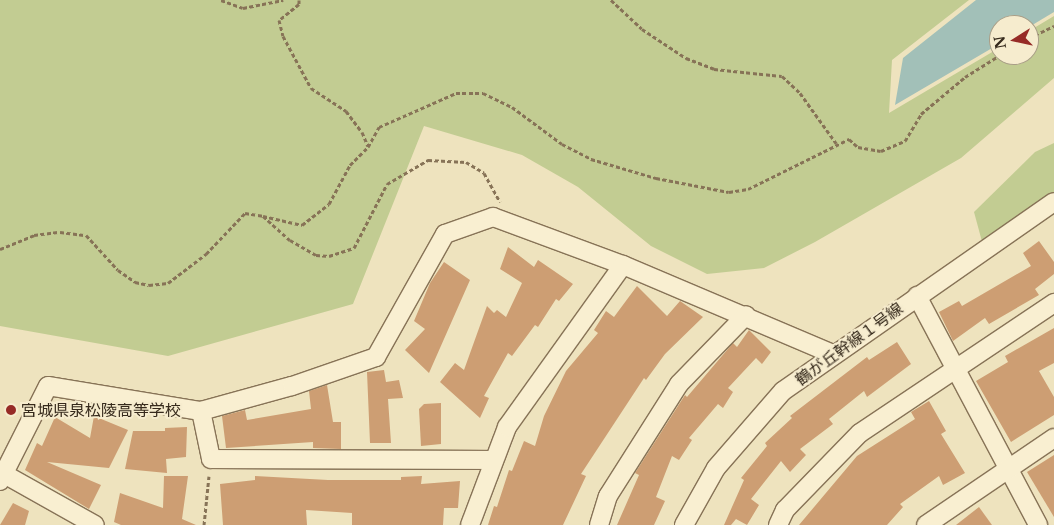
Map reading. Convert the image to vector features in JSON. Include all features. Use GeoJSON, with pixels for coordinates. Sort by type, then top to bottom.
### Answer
{"type":"FeatureCollection","features":[{"type":"Feature","properties":{"kind":"street","name":"鶴が丘幹線１号線"},"geometry":{"type":"LineString","coordinates":[[684,525],[716,468],[746,431],[783,391],[833,354],[1054,202]]}},
{"type":"Feature","properties":{"kind":"street"},"geometry":{"type":"LineString","coordinates":[[95,525],[2,478],[48,386],[201,411],[292,386],[376,357],[445,234],[493,217],[623,265],[746,315],[833,354]]}},
{"type":"Feature","properties":{"kind":"street"},"geometry":{"type":"LineString","coordinates":[[470,525],[507,427],[623,265]]}},
{"type":"Feature","properties":{"kind":"street"},"geometry":{"type":"LineString","coordinates":[[917,296],[1038,525]]}},
{"type":"Feature","properties":{"kind":"street"},"geometry":{"type":"LineString","coordinates":[[778,525],[786,510],[860,433],[1054,303]]}},
{"type":"Feature","properties":{"kind":"street"},"geometry":{"type":"LineString","coordinates":[[599,525],[608,496],[679,384],[746,315]]}},
{"type":"Feature","properties":{"kind":"street"},"geometry":{"type":"LineString","coordinates":[[201,411],[211,459],[494,460]]}},
{"type":"Feature","properties":{"kind":"street"},"geometry":{"type":"LineString","coordinates":[[926,525],[1054,438]]}},
{"type":"Feature","properties":{"kind":"path"},"geometry":{"type":"LineString","coordinates":[[221,0],[243,8],[283,0]]}},
{"type":"Feature","properties":{"kind":"path"},"geometry":{"type":"LineString","coordinates":[[299,0],[299,4],[279,20],[283,36],[310,88],[346,111],[362,132],[368,147]]}},
{"type":"Feature","properties":{"kind":"path"},"geometry":{"type":"LineString","coordinates":[[611,0],[642,30],[686,58],[714,68],[782,76],[800,93],[836,143]]}},
{"type":"Feature","properties":{"kind":"path"},"geometry":{"type":"LineString","coordinates":[[1039,33],[1054,26]]}},
{"type":"Feature","properties":{"kind":"path"},"geometry":{"type":"LineString","coordinates":[[0,249],[34,235],[60,232],[86,235],[118,270],[135,282],[149,285],[168,283],[206,254],[245,212],[302,225],[330,204],[350,165],[368,147],[379,127],[456,93],[483,93],[512,107],[562,144],[591,159],[656,178],[730,192],[748,189],[771,175],[819,155],[836,143],[849,139],[858,147],[881,151],[905,141],[921,114],[965,78],[989,62]]}},
{"type":"Feature","properties":{"kind":"path"},"geometry":{"type":"LineString","coordinates":[[264,216],[290,240],[316,255],[328,256],[354,248],[378,198],[396,177],[428,160],[454,160],[484,173],[500,201],[505,222]]}},
{"type":"Feature","properties":{"kind":"path"},"geometry":{"type":"LineString","coordinates":[[204,525],[211,459]]}},
{"type":"Feature","properties":{"kind":"green space"},"geometry":{"type":"Polygon","coordinates":[[[0,0],[969,0],[892,60],[889,113],[989,54],[989,65],[1039,65],[1039,25],[1054,16],[1054,78],[961,158],[815,242],[764,268],[707,274],[651,246],[578,187],[522,155],[424,126],[353,304],[168,356],[0,326],[0,0]]]}},
{"type":"Feature","properties":{"kind":"green space"},"geometry":{"type":"Polygon","coordinates":[[[1054,143],[1054,202],[984,249],[974,212],[1035,152],[1054,143]]]}},
{"type":"Feature","properties":{"kind":"water"},"geometry":{"type":"Polygon","coordinates":[[[976,0],[1054,0],[1054,12],[1039,21],[1039,15],[989,15],[989,50],[895,105],[903,58],[976,0]]]}},
{"type":"Feature","properties":{"kind":"building"},"geometry":{"type":"Polygon","coordinates":[[[1039,241],[1054,262],[1054,274],[1035,289],[1039,295],[989,324],[985,318],[953,341],[939,312],[959,301],[962,306],[1031,266],[1023,253],[1039,241]]]}},
{"type":"Feature","properties":{"kind":"building"},"geometry":{"type":"Polygon","coordinates":[[[508,247],[534,267],[538,260],[573,284],[559,301],[556,299],[538,327],[535,325],[512,356],[508,353],[484,396],[489,398],[480,418],[440,382],[455,363],[464,370],[487,306],[494,313],[497,310],[506,317],[522,283],[500,269],[508,247]]]}},
{"type":"Feature","properties":{"kind":"building"},"geometry":{"type":"Polygon","coordinates":[[[444,262],[470,280],[429,373],[405,350],[425,329],[414,321],[430,283],[444,262]]]}},
{"type":"Feature","properties":{"kind":"building"},"geometry":{"type":"Polygon","coordinates":[[[637,286],[667,316],[680,301],[703,317],[665,354],[646,380],[644,378],[581,474],[586,476],[563,525],[488,525],[494,506],[497,507],[509,470],[512,471],[524,441],[535,446],[544,416],[566,371],[598,333],[594,330],[606,311],[614,317],[637,286]]]}},
{"type":"Feature","properties":{"kind":"building"},"geometry":{"type":"Polygon","coordinates":[[[1054,328],[1054,363],[1039,371],[1054,397],[1054,415],[1011,442],[976,381],[1008,362],[1005,356],[1054,328]]]}},
{"type":"Feature","properties":{"kind":"building"},"geometry":{"type":"Polygon","coordinates":[[[749,330],[771,352],[762,364],[756,358],[728,388],[733,392],[723,408],[718,404],[689,438],[692,440],[679,460],[672,456],[656,497],[665,501],[654,525],[617,525],[639,475],[635,473],[685,395],[687,397],[733,343],[737,347],[749,330]]]}},
{"type":"Feature","properties":{"kind":"building"},"geometry":{"type":"Polygon","coordinates":[[[897,342],[911,364],[867,397],[864,391],[829,419],[833,424],[800,449],[806,455],[790,472],[781,461],[751,499],[759,505],[747,525],[736,519],[731,525],[724,525],[744,480],[741,478],[767,446],[765,443],[792,418],[790,416],[867,357],[869,360],[897,342]]]}},
{"type":"Feature","properties":{"kind":"building"},"geometry":{"type":"Polygon","coordinates":[[[384,370],[386,382],[399,380],[403,398],[388,399],[391,443],[370,443],[367,372],[384,370]]]}},
{"type":"Feature","properties":{"kind":"building"},"geometry":{"type":"Polygon","coordinates":[[[327,385],[333,422],[341,422],[341,449],[313,448],[313,442],[226,448],[222,416],[245,410],[247,420],[311,409],[309,391],[327,385]]]}},
{"type":"Feature","properties":{"kind":"building"},"geometry":{"type":"Polygon","coordinates":[[[929,401],[946,431],[941,434],[965,473],[943,485],[939,476],[900,504],[903,507],[887,525],[799,525],[857,456],[915,419],[911,412],[929,401]]]}},
{"type":"Feature","properties":{"kind":"building"},"geometry":{"type":"Polygon","coordinates":[[[441,403],[441,444],[421,446],[419,409],[424,404],[441,403]]]}},
{"type":"Feature","properties":{"kind":"building"},"geometry":{"type":"Polygon","coordinates":[[[94,416],[128,430],[109,468],[47,462],[101,485],[89,509],[25,470],[37,443],[42,446],[55,417],[90,438],[94,416]]]}},
{"type":"Feature","properties":{"kind":"building"},"geometry":{"type":"Polygon","coordinates":[[[187,427],[186,457],[166,459],[167,473],[125,469],[133,431],[165,431],[165,428],[187,427]]]}},
{"type":"Feature","properties":{"kind":"building"},"geometry":{"type":"Polygon","coordinates":[[[1054,455],[1054,517],[1027,472],[1054,455]]]}},
{"type":"Feature","properties":{"kind":"building"},"geometry":{"type":"Polygon","coordinates":[[[164,476],[188,476],[182,519],[196,525],[121,525],[114,522],[120,493],[163,508],[164,476]]]}},
{"type":"Feature","properties":{"kind":"building"},"geometry":{"type":"Polygon","coordinates":[[[255,476],[328,480],[401,480],[401,477],[422,476],[421,484],[460,481],[458,508],[444,508],[443,525],[352,525],[352,513],[306,510],[307,525],[223,525],[220,484],[255,480],[255,476]]]}},
{"type":"Feature","properties":{"kind":"building"},"geometry":{"type":"Polygon","coordinates":[[[13,503],[29,511],[25,525],[0,525],[13,503]]]}},
{"type":"Feature","properties":{"kind":"building"},"geometry":{"type":"Polygon","coordinates":[[[979,507],[992,525],[956,525],[979,507]]]}},
{"type":"Feature","properties":{"kind":"place","name":"宮城県泉松陵高等学校"},"geometry":{"type":"Point","coordinates":[11,410]}}]}
